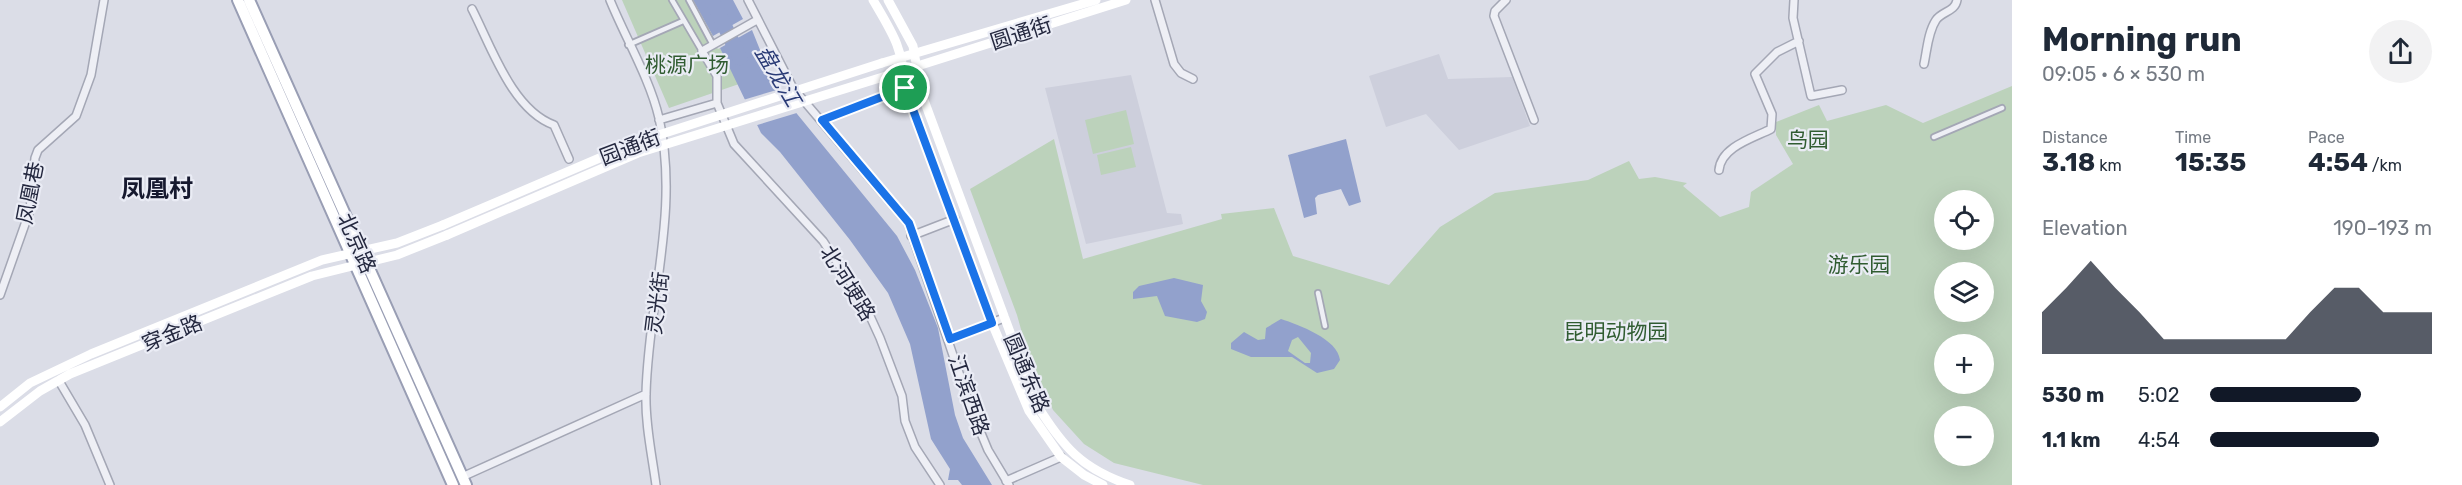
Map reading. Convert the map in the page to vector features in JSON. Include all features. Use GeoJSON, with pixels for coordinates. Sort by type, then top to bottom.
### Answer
{"type":"FeatureCollection","features":[{"type":"Feature","properties":{"kind":"main road","name":"北京路"},"geometry":{"type":"LineString","coordinates":[[238,0],[349,252],[360,263],[464,481]]}},
{"type":"Feature","properties":{"kind":"main road","name":"北京路"},"geometry":{"type":"LineString","coordinates":[[249,0],[361,251],[360,263],[453,485]]}},
{"type":"Feature","properties":{"kind":"main road","name":"圆通东路"},"geometry":{"type":"LineString","coordinates":[[873,0],[897,41],[902,57],[905,88],[992,323],[1029,411],[1061,457],[1084,476],[1103,485]]}},
{"type":"Feature","properties":{"kind":"main road","name":"圆通东路"},"geometry":{"type":"LineString","coordinates":[[888,0],[909,36],[915,53],[921,92],[1037,405],[1068,451],[1089,467],[1130,485]]}},
{"type":"Feature","properties":{"kind":"main road","name":"圆通街"},"geometry":{"type":"LineString","coordinates":[[915,53],[1096,0]]}},
{"type":"Feature","properties":{"kind":"main road","name":"圆通街"},"geometry":{"type":"LineString","coordinates":[[917,66],[1126,0]]}},
{"type":"Feature","properties":{"kind":"main road","name":"园通街"},"geometry":{"type":"LineString","coordinates":[[360,263],[397,255],[445,230],[636,142],[915,53]]}},
{"type":"Feature","properties":{"kind":"main road","name":"园通街"},"geometry":{"type":"LineString","coordinates":[[349,252],[397,243],[445,230],[638,153],[917,66]]}},
{"type":"Feature","properties":{"kind":"main road","name":"穿金路"},"geometry":{"type":"LineString","coordinates":[[0,406],[30,383],[64,366],[322,260],[349,252]]}},
{"type":"Feature","properties":{"kind":"main road","name":"穿金路"},"geometry":{"type":"LineString","coordinates":[[0,422],[13,410],[59,381],[312,276],[360,263]]}},
{"type":"Feature","properties":{"kind":"street","name":"凤凰巷"},"geometry":{"type":"LineString","coordinates":[[0,295],[30,210],[35,158],[38,150],[76,116],[91,75],[104,0]]}},
{"type":"Feature","properties":{"kind":"street","name":"灵光街"},"geometry":{"type":"LineString","coordinates":[[610,0],[654,101],[659,120],[667,215],[646,394],[656,485]]}},
{"type":"Feature","properties":{"kind":"street"},"geometry":{"type":"LineString","coordinates":[[672,0],[702,51],[754,22]]}},
{"type":"Feature","properties":{"kind":"street"},"geometry":{"type":"LineString","coordinates":[[690,0],[714,44]]}},
{"type":"Feature","properties":{"kind":"street","name":"江滨西路"},"geometry":{"type":"LineString","coordinates":[[748,0],[754,22],[787,79],[909,223],[911,236],[950,339],[973,414],[988,450],[1007,483]]}},
{"type":"Feature","properties":{"kind":"street"},"geometry":{"type":"LineString","coordinates":[[1155,0],[1174,64],[1181,73],[1193,79]]}},
{"type":"Feature","properties":{"kind":"street"},"geometry":{"type":"LineString","coordinates":[[1506,0],[1495,11],[1494,16],[1534,120]]}},
{"type":"Feature","properties":{"kind":"street"},"geometry":{"type":"LineString","coordinates":[[1794,0],[1792,10],[1795,28],[1811,96],[1842,90]]}},
{"type":"Feature","properties":{"kind":"street"},"geometry":{"type":"LineString","coordinates":[[1923,64],[1934,23],[1939,16],[1952,9],[1957,0]]}},
{"type":"Feature","properties":{"kind":"street"},"geometry":{"type":"LineString","coordinates":[[472,9],[512,89],[543,121],[554,125],[568,159]]}},
{"type":"Feature","properties":{"kind":"street"},"geometry":{"type":"LineString","coordinates":[[628,45],[683,21]]}},
{"type":"Feature","properties":{"kind":"street"},"geometry":{"type":"LineString","coordinates":[[1719,170],[1720,161],[1730,150],[1771,129],[1772,114],[1755,74],[1777,52],[1799,41]]}},
{"type":"Feature","properties":{"kind":"street","name":"北河埂路"},"geometry":{"type":"LineString","coordinates":[[702,51],[717,76],[717,103],[734,144],[823,241],[864,303],[902,396],[905,421],[915,447],[940,485]]}},
{"type":"Feature","properties":{"kind":"street"},"geometry":{"type":"LineString","coordinates":[[822,120],[905,88]]}},
{"type":"Feature","properties":{"kind":"street"},"geometry":{"type":"LineString","coordinates":[[659,120],[717,103]]}},
{"type":"Feature","properties":{"kind":"street"},"geometry":{"type":"LineString","coordinates":[[1934,137],[2001,108]]}},
{"type":"Feature","properties":{"kind":"street"},"geometry":{"type":"LineString","coordinates":[[911,236],[955,219]]}},
{"type":"Feature","properties":{"kind":"street"},"geometry":{"type":"LineString","coordinates":[[1318,292],[1325,326]]}},
{"type":"Feature","properties":{"kind":"street"},"geometry":{"type":"LineString","coordinates":[[950,339],[1004,318]]}},
{"type":"Feature","properties":{"kind":"street"},"geometry":{"type":"LineString","coordinates":[[59,381],[85,425],[110,485]]}},
{"type":"Feature","properties":{"kind":"street"},"geometry":{"type":"LineString","coordinates":[[464,481],[646,394]]}},
{"type":"Feature","properties":{"kind":"street"},"geometry":{"type":"LineString","coordinates":[[1007,483],[1061,457]]}},
{"type":"Feature","properties":{"kind":"shaded area"},"geometry":{"type":"Polygon","coordinates":[[[1439,54],[1448,79],[1512,77],[1530,126],[1459,150],[1426,114],[1386,127],[1369,76],[1439,54]]]}},
{"type":"Feature","properties":{"kind":"shaded area"},"geometry":{"type":"Polygon","coordinates":[[[1131,75],[1167,213],[1181,214],[1183,224],[1086,244],[1045,88],[1131,75]]]}},
{"type":"Feature","properties":{"kind":"green space","name":"桃源广场"},"geometry":{"type":"Polygon","coordinates":[[[622,0],[693,0],[713,36],[711,38],[718,49],[720,48],[739,84],[669,108],[622,0]]]}},
{"type":"Feature","properties":{"kind":"green space","name":"昆明动物园"},"geometry":{"type":"Polygon","coordinates":[[[2012,86],[2012,485],[1203,485],[1114,463],[1084,444],[1053,410],[1029,358],[1017,315],[970,189],[1054,139],[1083,259],[1222,219],[1221,214],[1274,208],[1293,256],[1389,285],[1440,227],[1495,193],[1588,180],[1629,161],[1639,179],[1655,177],[1687,183],[1683,186],[1720,217],[1749,207],[1751,192],[1793,164],[1776,135],[1776,122],[1819,105],[1827,121],[1886,105],[1923,123],[2012,86]]]}},
{"type":"Feature","properties":{"kind":"green space"},"geometry":{"type":"Polygon","coordinates":[[[1126,110],[1134,144],[1093,154],[1085,120],[1126,110]]]}},
{"type":"Feature","properties":{"kind":"green space"},"geometry":{"type":"Polygon","coordinates":[[[1131,147],[1136,167],[1101,175],[1097,155],[1131,147]]]}},
{"type":"Feature","properties":{"kind":"water"},"geometry":{"type":"Polygon","coordinates":[[[693,0],[733,0],[743,19],[713,36],[693,0]]]}},
{"type":"Feature","properties":{"kind":"water"},"geometry":{"type":"Polygon","coordinates":[[[752,30],[775,87],[897,236],[915,270],[938,328],[955,415],[963,438],[992,485],[962,485],[958,480],[948,480],[950,469],[931,439],[910,344],[888,293],[850,240],[780,152],[761,133],[720,48],[752,30]]]}},
{"type":"Feature","properties":{"kind":"water"},"geometry":{"type":"Polygon","coordinates":[[[1346,139],[1361,202],[1349,206],[1341,189],[1318,195],[1315,198],[1317,214],[1304,218],[1288,155],[1346,139]]]}},
{"type":"Feature","properties":{"kind":"water"},"geometry":{"type":"Polygon","coordinates":[[[1174,278],[1203,285],[1201,301],[1207,312],[1205,319],[1197,322],[1165,316],[1157,296],[1133,299],[1133,292],[1139,286],[1174,278]]]}},
{"type":"Feature","properties":{"kind":"water"},"geometry":{"type":"Polygon","coordinates":[[[1281,319],[1307,329],[1325,339],[1338,352],[1340,360],[1334,369],[1317,373],[1292,357],[1251,357],[1231,349],[1231,343],[1244,332],[1258,340],[1265,339],[1266,328],[1281,319]],[[1298,337],[1292,340],[1288,351],[1305,363],[1310,363],[1311,353],[1298,337]]]}},
{"type":"Feature","properties":{"kind":"pier"},"geometry":{"type":"Polygon","coordinates":[[[780,89],[800,112],[754,126],[743,100],[780,89]]]}},
{"type":"Feature","properties":{"kind":"waterway","name":"盘龙江"},"geometry":{"type":"LineString","coordinates":[[712,0],[740,58]]}},
{"type":"Feature","properties":{"kind":"district","name":"凤凰村"},"geometry":{"type":"Point","coordinates":[157,189]}},
{"type":"Feature","properties":{"kind":"route"},"geometry":{"type":"LineString","coordinates":[[905,88],[992,323],[950,339],[911,236],[909,223],[822,120],[905,88]]}},
{"type":"Feature","properties":{"kind":"park label","name":"鸟园"},"geometry":{"type":"Point","coordinates":[1808,139]}},
{"type":"Feature","properties":{"kind":"park label","name":"游乐园"},"geometry":{"type":"Point","coordinates":[1859,264]}}]}
